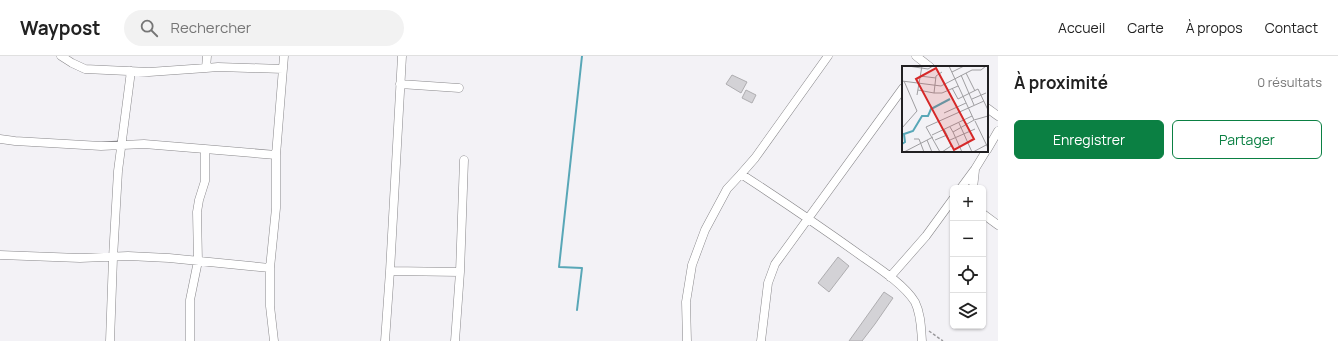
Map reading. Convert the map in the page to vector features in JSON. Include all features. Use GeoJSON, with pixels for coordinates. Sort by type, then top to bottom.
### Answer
{"type":"FeatureCollection","features":[{"type":"Feature","properties":{"kind":"street"},"geometry":{"type":"LineString","coordinates":[[61,56],[86,69],[148,72],[218,67],[283,69]]}},
{"type":"Feature","properties":{"kind":"street"},"geometry":{"type":"LineString","coordinates":[[206,68],[207,56]]}},
{"type":"Feature","properties":{"kind":"street"},"geometry":{"type":"LineString","coordinates":[[274,341],[270,306],[270,268],[276,208],[276,155],[284,56]]}},
{"type":"Feature","properties":{"kind":"street"},"geometry":{"type":"LineString","coordinates":[[385,341],[402,56]]}},
{"type":"Feature","properties":{"kind":"street"},"geometry":{"type":"LineString","coordinates":[[687,341],[686,302],[692,265],[705,230],[727,189],[755,158],[828,56]]}},
{"type":"Feature","properties":{"kind":"street"},"geometry":{"type":"LineString","coordinates":[[110,341],[118,170],[131,71]]}},
{"type":"Feature","properties":{"kind":"street"},"geometry":{"type":"LineString","coordinates":[[400,84],[459,88]]}},
{"type":"Feature","properties":{"kind":"street"},"geometry":{"type":"LineString","coordinates":[[761,341],[768,283],[775,264],[902,89]]}},
{"type":"Feature","properties":{"kind":"street"},"geometry":{"type":"LineString","coordinates":[[988,109],[998,116]]}},
{"type":"Feature","properties":{"kind":"street"},"geometry":{"type":"LineString","coordinates":[[988,148],[998,132]]}},
{"type":"Feature","properties":{"kind":"street"},"geometry":{"type":"LineString","coordinates":[[0,139],[101,146],[144,144],[276,155]]}},
{"type":"Feature","properties":{"kind":"street"},"geometry":{"type":"LineString","coordinates":[[190,341],[190,300],[198,261],[197,212],[205,181],[205,149]]}},
{"type":"Feature","properties":{"kind":"street"},"geometry":{"type":"LineString","coordinates":[[963,185],[986,152]]}},
{"type":"Feature","properties":{"kind":"street"},"geometry":{"type":"LineString","coordinates":[[455,341],[460,272],[464,160]]}},
{"type":"Feature","properties":{"kind":"street"},"geometry":{"type":"LineString","coordinates":[[973,185],[975,169]]}},
{"type":"Feature","properties":{"kind":"street"},"geometry":{"type":"LineString","coordinates":[[741,174],[808,218],[890,276],[915,303],[921,325],[922,341]]}},
{"type":"Feature","properties":{"kind":"street"},"geometry":{"type":"LineString","coordinates":[[890,276],[926,236],[950,203]]}},
{"type":"Feature","properties":{"kind":"street"},"geometry":{"type":"LineString","coordinates":[[986,216],[998,225]]}},
{"type":"Feature","properties":{"kind":"street"},"geometry":{"type":"LineString","coordinates":[[0,255],[80,258],[113,258],[128,256],[169,258],[270,268]]}},
{"type":"Feature","properties":{"kind":"street"},"geometry":{"type":"LineString","coordinates":[[390,272],[460,272]]}},
{"type":"Feature","properties":{"kind":"path"},"geometry":{"type":"LineString","coordinates":[[921,325],[944,341]]}},
{"type":"Feature","properties":{"kind":"building"},"geometry":{"type":"Polygon","coordinates":[[[732,75],[747,82],[741,93],[726,84],[732,75]]]}},
{"type":"Feature","properties":{"kind":"building"},"geometry":{"type":"Polygon","coordinates":[[[746,90],[756,95],[752,103],[742,98],[746,90]]]}},
{"type":"Feature","properties":{"kind":"building"},"geometry":{"type":"Polygon","coordinates":[[[838,257],[849,266],[829,292],[818,283],[838,257]]]}},
{"type":"Feature","properties":{"kind":"building"},"geometry":{"type":"Polygon","coordinates":[[[884,292],[893,298],[875,324],[862,341],[849,341],[884,292]]]}},
{"type":"Feature","properties":{"kind":"waterway"},"geometry":{"type":"LineString","coordinates":[[577,310],[582,268],[559,267],[582,56]]}}]}
